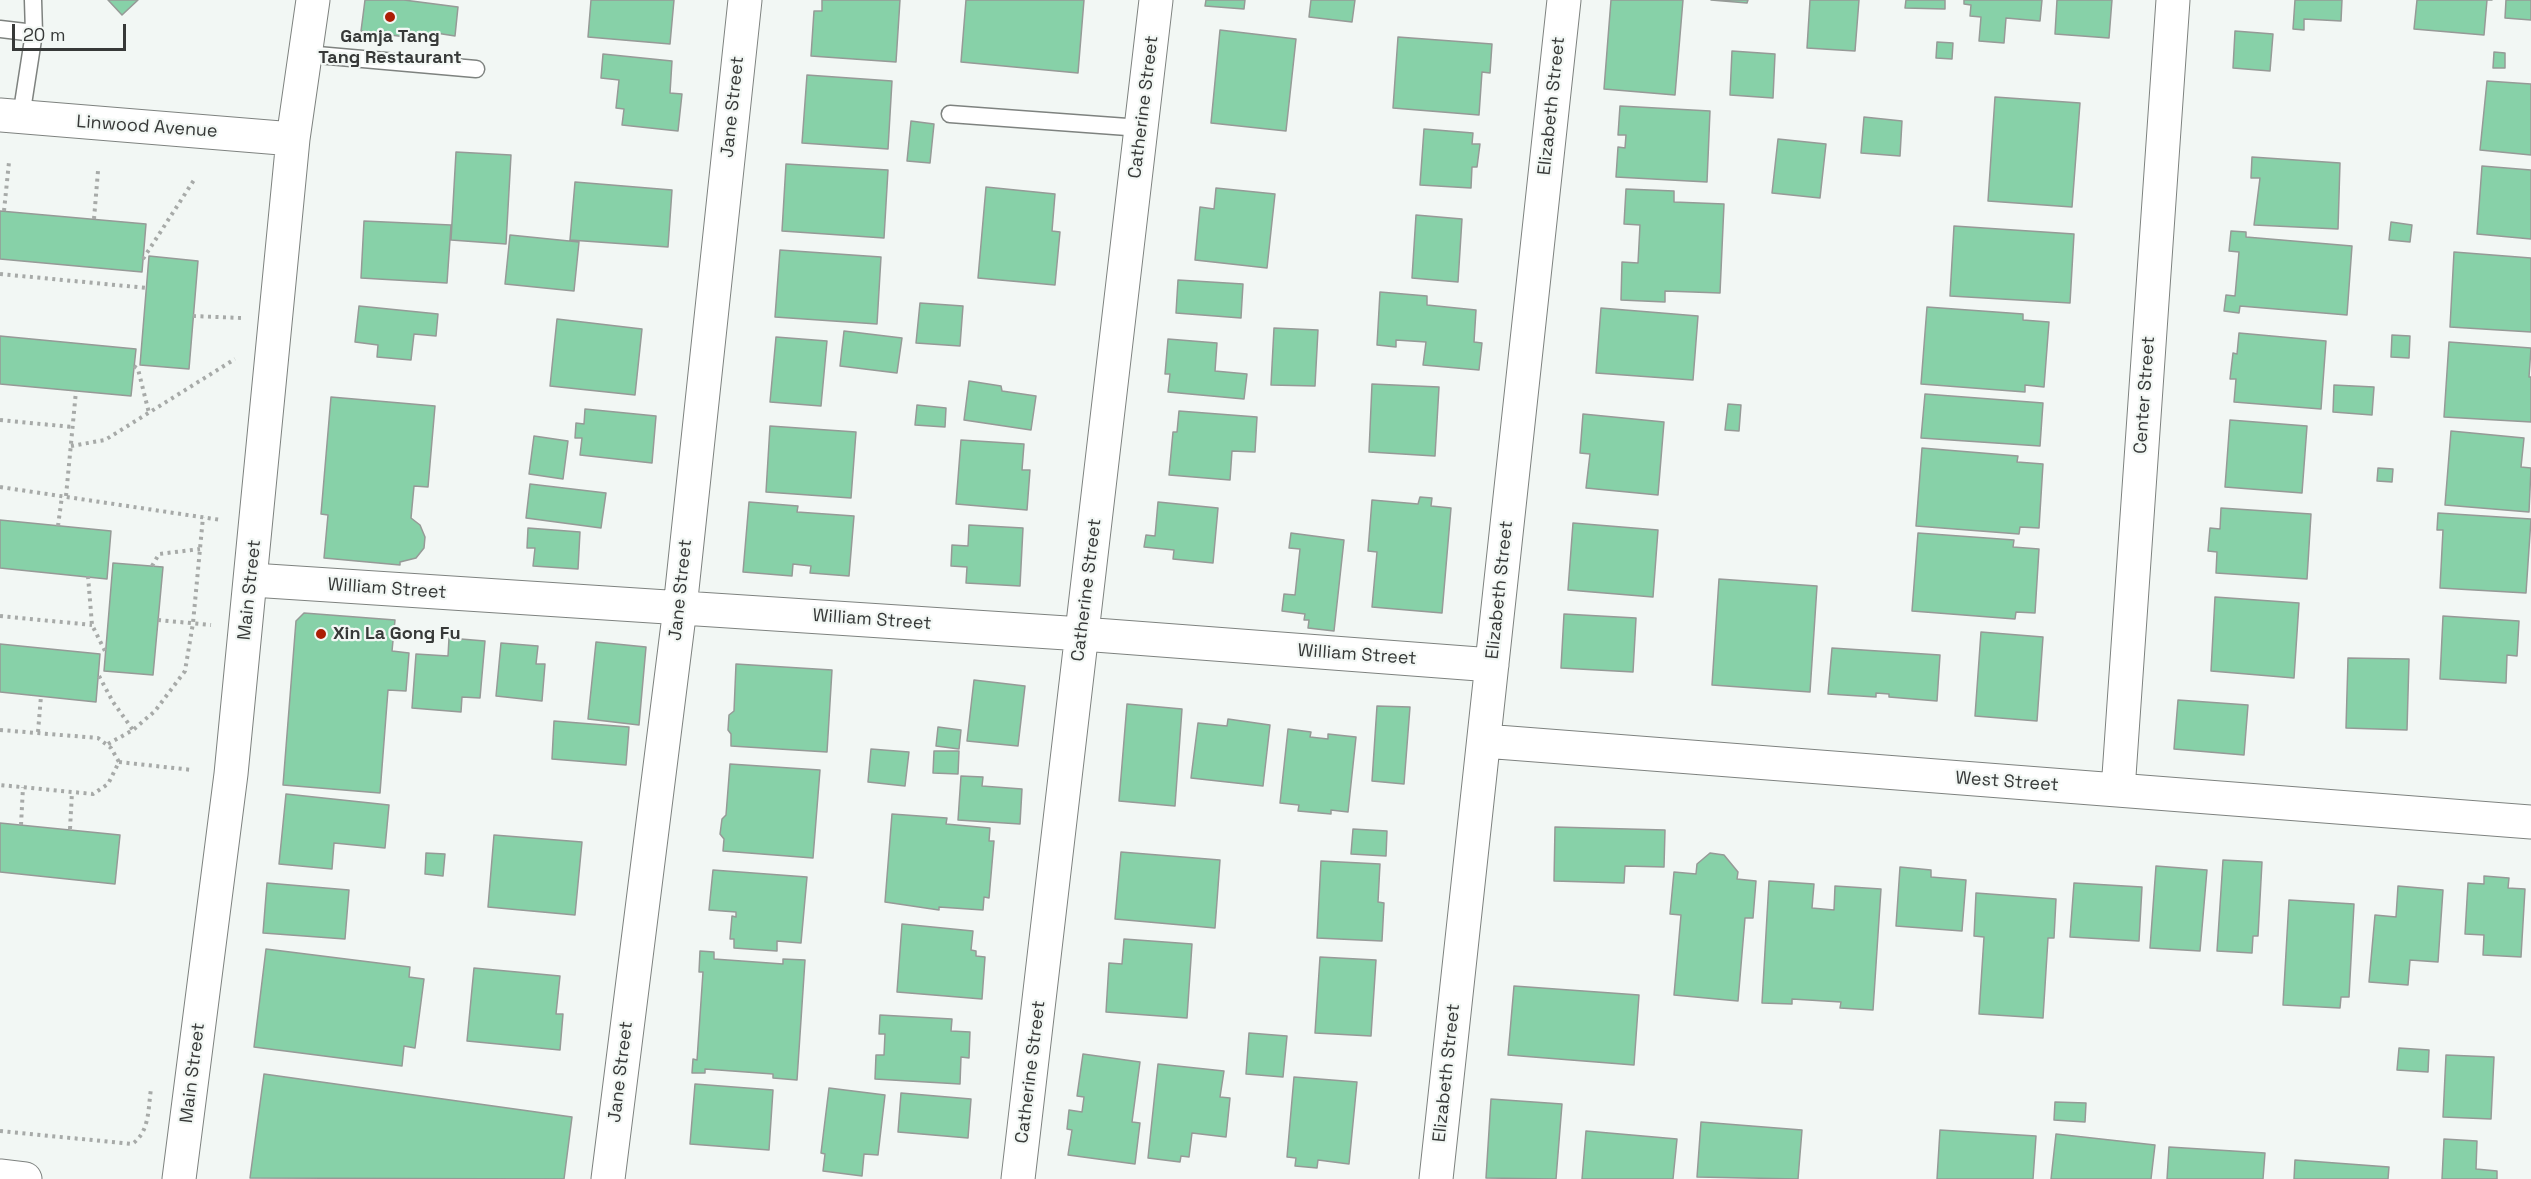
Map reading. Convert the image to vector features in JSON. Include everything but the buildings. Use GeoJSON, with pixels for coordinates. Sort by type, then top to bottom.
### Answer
{"type":"FeatureCollection","features":[{"type":"Feature","properties":{"kind":"street","name":"Main Street"},"geometry":{"type":"LineString","coordinates":[[179,1179],[231,774],[252,580],[293,139],[313,0]]}},
{"type":"Feature","properties":{"kind":"street","name":"Jane Street"},"geometry":{"type":"LineString","coordinates":[[608,1179],[680,608],[745,0]]}},
{"type":"Feature","properties":{"kind":"street","name":"Catherine Street"},"geometry":{"type":"LineString","coordinates":[[1018,1179],[1156,0]]}},
{"type":"Feature","properties":{"kind":"street","name":"Elizabeth Street"},"geometry":{"type":"LineString","coordinates":[[1436,1179],[1564,0]]}},
{"type":"Feature","properties":{"kind":"street","name":"Center Street"},"geometry":{"type":"LineString","coordinates":[[2118,790],[2173,0]]}},
{"type":"Feature","properties":{"kind":"street","name":"Linwood Avenue"},"geometry":{"type":"LineString","coordinates":[[11,116],[293,139]]}},
{"type":"Feature","properties":{"kind":"street","name":"William Street"},"geometry":{"type":"LineString","coordinates":[[252,580],[1082,634],[1492,665]]}},
{"type":"Feature","properties":{"kind":"street","name":"West Street"},"geometry":{"type":"LineString","coordinates":[[1484,741],[2531,822]]}},
{"type":"Feature","properties":{"kind":"street"},"geometry":{"type":"LineString","coordinates":[[0,1176],[25,1179]]}},
{"type":"Feature","properties":{"kind":"lane"},"geometry":{"type":"LineString","coordinates":[[11,116],[34,33],[33,0]]}},
{"type":"Feature","properties":{"kind":"lane"},"geometry":{"type":"LineString","coordinates":[[0,28],[34,33]]}},
{"type":"Feature","properties":{"kind":"lane"},"geometry":{"type":"LineString","coordinates":[[306,54],[476,69]]}},
{"type":"Feature","properties":{"kind":"lane"},"geometry":{"type":"LineString","coordinates":[[950,114],[1141,128]]}},
{"type":"Feature","properties":{"kind":"path"},"geometry":{"type":"LineString","coordinates":[[4,211],[9,162]]}},
{"type":"Feature","properties":{"kind":"path"},"geometry":{"type":"LineString","coordinates":[[94,219],[98,171]]}},
{"type":"Feature","properties":{"kind":"path"},"geometry":{"type":"LineString","coordinates":[[143,259],[194,180]]}},
{"type":"Feature","properties":{"kind":"path"},"geometry":{"type":"LineString","coordinates":[[0,274],[147,288]]}},
{"type":"Feature","properties":{"kind":"path"},"geometry":{"type":"LineString","coordinates":[[194,316],[244,318]]}},
{"type":"Feature","properties":{"kind":"path"},"geometry":{"type":"LineString","coordinates":[[70,446],[105,440],[240,356]]}},
{"type":"Feature","properties":{"kind":"path"},"geometry":{"type":"LineString","coordinates":[[134,366],[138,369],[149,413]]}},
{"type":"Feature","properties":{"kind":"path"},"geometry":{"type":"LineString","coordinates":[[58,526],[64,496],[76,391]]}},
{"type":"Feature","properties":{"kind":"path"},"geometry":{"type":"LineString","coordinates":[[0,420],[72,427]]}},
{"type":"Feature","properties":{"kind":"path"},"geometry":{"type":"LineString","coordinates":[[0,487],[225,520]]}},
{"type":"Feature","properties":{"kind":"path"},"geometry":{"type":"LineString","coordinates":[[108,744],[133,730],[155,711],[181,680],[193,623],[203,517]]}},
{"type":"Feature","properties":{"kind":"path"},"geometry":{"type":"LineString","coordinates":[[152,566],[159,554],[200,549]]}},
{"type":"Feature","properties":{"kind":"path"},"geometry":{"type":"LineString","coordinates":[[88,576],[92,625],[105,651]]}},
{"type":"Feature","properties":{"kind":"path"},"geometry":{"type":"LineString","coordinates":[[0,616],[92,625]]}},
{"type":"Feature","properties":{"kind":"path"},"geometry":{"type":"LineString","coordinates":[[158,620],[211,626]]}},
{"type":"Feature","properties":{"kind":"path"},"geometry":{"type":"LineString","coordinates":[[99,676],[113,702],[133,730]]}},
{"type":"Feature","properties":{"kind":"path"},"geometry":{"type":"LineString","coordinates":[[38,732],[41,696]]}},
{"type":"Feature","properties":{"kind":"path"},"geometry":{"type":"LineString","coordinates":[[0,730],[90,736],[108,744],[118,762]]}},
{"type":"Feature","properties":{"kind":"path"},"geometry":{"type":"LineString","coordinates":[[118,762],[192,770]]}},
{"type":"Feature","properties":{"kind":"path"},"geometry":{"type":"LineString","coordinates":[[0,785],[98,793],[108,784],[118,762]]}},
{"type":"Feature","properties":{"kind":"path"},"geometry":{"type":"LineString","coordinates":[[21,825],[23,787]]}},
{"type":"Feature","properties":{"kind":"path"},"geometry":{"type":"LineString","coordinates":[[70,829],[72,792]]}},
{"type":"Feature","properties":{"kind":"path"},"geometry":{"type":"LineString","coordinates":[[0,1131],[132,1144],[139,1139],[145,1129],[152,1082]]}},
{"type":"Feature","properties":{"kind":"place","name":"Gamja Tang Tang Restaurant"},"geometry":{"type":"Point","coordinates":[390,17]}},
{"type":"Feature","properties":{"kind":"place","name":"Xin La Gong Fu"},"geometry":{"type":"Point","coordinates":[321,634]}}]}
